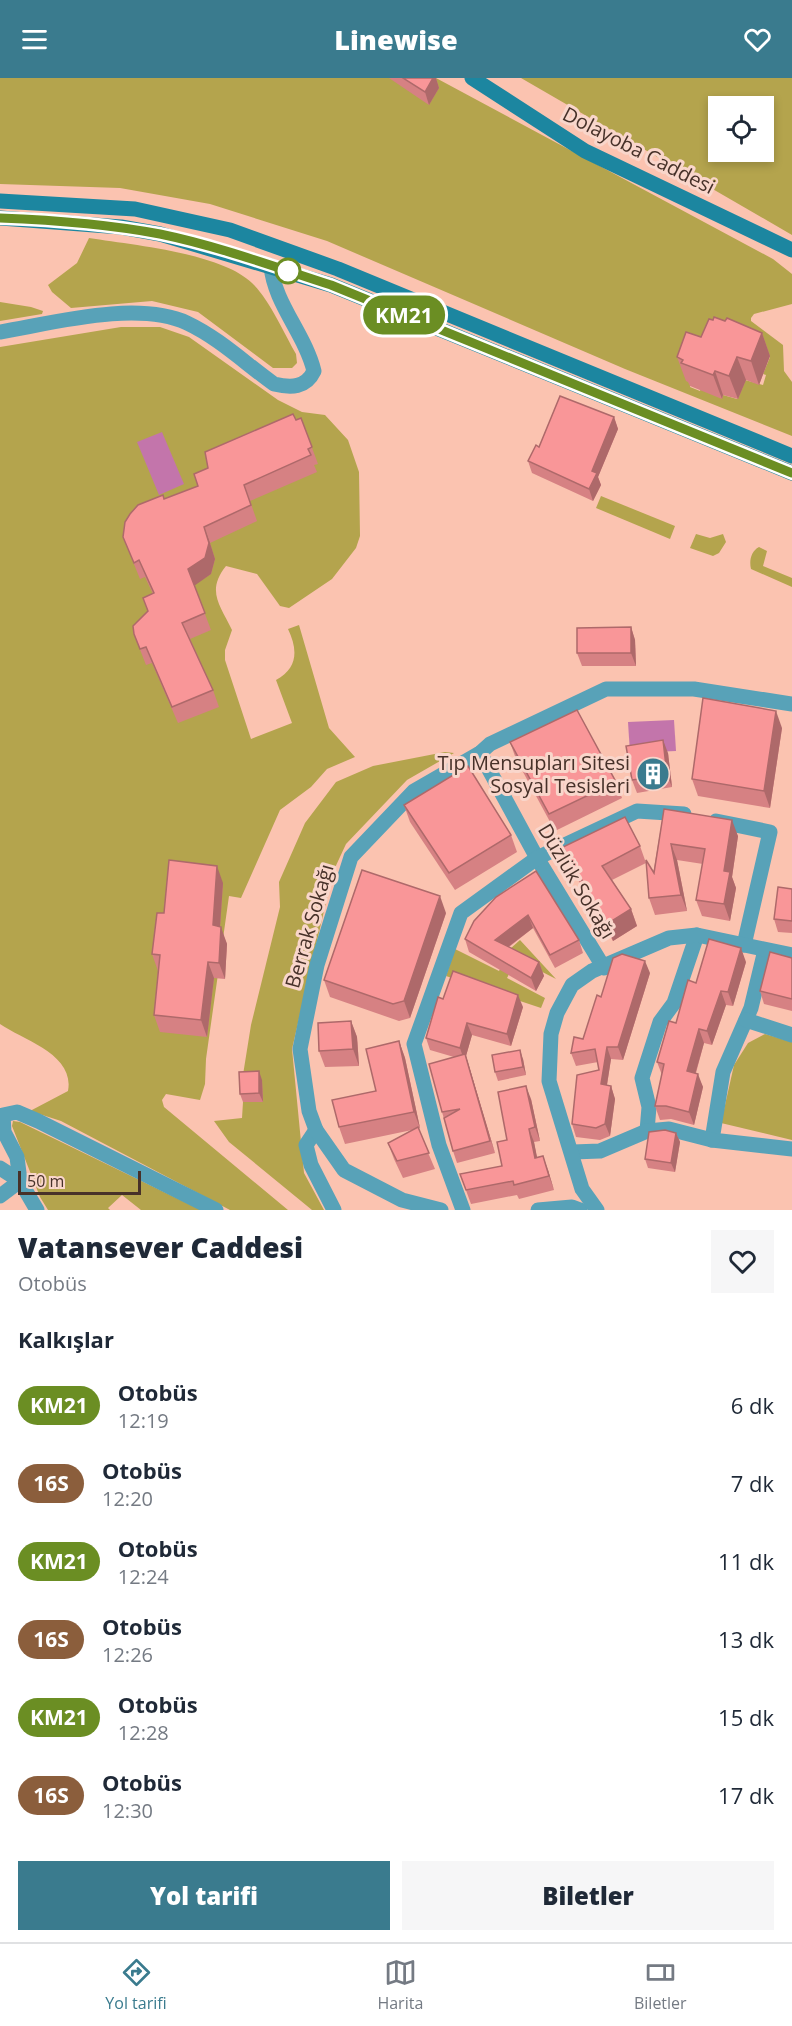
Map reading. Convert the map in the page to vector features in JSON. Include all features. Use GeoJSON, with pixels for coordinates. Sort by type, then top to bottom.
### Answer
{"type":"FeatureCollection","features":[{"type":"Feature","properties":{"kind":"main road","name":"Dolayoba Caddesi"},"geometry":{"type":"LineString","coordinates":[[472,78],[585,151],[792,250]]}},
{"type":"Feature","properties":{"kind":"main road"},"geometry":{"type":"LineString","coordinates":[[0,201],[135,209],[230,230],[277,246],[792,456]]}},
{"type":"Feature","properties":{"kind":"main road"},"geometry":{"type":"LineString","coordinates":[[0,218],[121,227],[185,240],[331,285],[792,473]]}},
{"type":"Feature","properties":{"kind":"main road"},"geometry":{"type":"LineString","coordinates":[[271,266],[277,246]]}},
{"type":"Feature","properties":{"kind":"street"},"geometry":{"type":"LineString","coordinates":[[0,332],[109,315],[150,314],[186,323],[274,384],[289,387],[300,385],[309,381],[314,371],[309,351],[273,282],[271,266]]}},
{"type":"Feature","properties":{"kind":"street","name":"Berrak Sokağı"},"geometry":{"type":"LineString","coordinates":[[441,1210],[402,1200],[344,1170],[316,1130],[309,1111],[300,1049],[317,965],[351,857],[414,791],[480,753],[490,744],[606,689],[694,689],[792,704]]}},
{"type":"Feature","properties":{"kind":"street","name":"Düzlük Sokağı"},"geometry":{"type":"LineString","coordinates":[[480,753],[537,858],[604,968]]}},
{"type":"Feature","properties":{"kind":"street"},"geometry":{"type":"LineString","coordinates":[[463,1210],[439,1145],[414,1044],[461,913],[537,858],[638,811],[670,812],[770,832],[744,945]]}},
{"type":"Feature","properties":{"kind":"street"},"geometry":{"type":"LineString","coordinates":[[647,1131],[649,1107],[642,1078],[660,1022],[674,1003],[697,935]]}},
{"type":"Feature","properties":{"kind":"street"},"geometry":{"type":"LineString","coordinates":[[597,1210],[582,1189],[573,1152],[549,1080],[551,1034],[557,1013],[572,985],[592,971],[604,968],[669,938],[697,935],[792,955]]}},
{"type":"Feature","properties":{"kind":"street"},"geometry":{"type":"LineString","coordinates":[[712,1140],[723,1072],[746,1020],[765,950]]}},
{"type":"Feature","properties":{"kind":"street"},"geometry":{"type":"LineString","coordinates":[[746,1020],[792,1035]]}},
{"type":"Feature","properties":{"kind":"street"},"geometry":{"type":"LineString","coordinates":[[37,1210],[20,1180],[17,1157],[4,1132],[3,1115],[17,1112],[216,1210]]}},
{"type":"Feature","properties":{"kind":"street"},"geometry":{"type":"LineString","coordinates":[[573,1152],[600,1151],[647,1131],[669,1129],[712,1140],[792,1149]]}},
{"type":"Feature","properties":{"kind":"street"},"geometry":{"type":"LineString","coordinates":[[316,1130],[306,1144],[310,1165],[334,1210]]}},
{"type":"Feature","properties":{"kind":"street"},"geometry":{"type":"LineString","coordinates":[[0,1168],[20,1180]]}},
{"type":"Feature","properties":{"kind":"street"},"geometry":{"type":"LineString","coordinates":[[0,1196],[20,1180]]}},
{"type":"Feature","properties":{"kind":"street"},"geometry":{"type":"LineString","coordinates":[[538,1210],[572,1207],[580,1210]]}},
{"type":"Feature","properties":{"kind":"shaded area"},"geometry":{"type":"Polygon","coordinates":[[[0,78],[436,78],[773,259],[792,274],[792,304],[754,314],[751,321],[783,345],[784,371],[792,382],[792,436],[625,369],[327,241],[210,204],[120,188],[0,184],[0,78]],[[770,357],[691,383],[690,387],[700,391],[701,387],[722,398],[723,395],[737,399],[745,380],[763,385],[766,375],[763,374],[770,357]]]}},
{"type":"Feature","properties":{"kind":"shaded area"},"geometry":{"type":"Polygon","coordinates":[[[521,78],[792,78],[792,235],[521,78]]]}},
{"type":"Feature","properties":{"kind":"shaded area"},"geometry":{"type":"Polygon","coordinates":[[[89,238],[152,247],[198,257],[238,273],[252,283],[264,298],[296,354],[297,363],[292,368],[273,368],[198,312],[152,301],[71,308],[52,292],[48,285],[77,263],[89,238]]]}},
{"type":"Feature","properties":{"kind":"shaded area"},"geometry":{"type":"Polygon","coordinates":[[[0,302],[43,311],[42,314],[0,321],[0,302]]]}},
{"type":"Feature","properties":{"kind":"shaded area"},"geometry":{"type":"Polygon","coordinates":[[[121,327],[160,327],[189,337],[278,400],[302,412],[325,415],[348,440],[359,472],[360,536],[356,548],[332,579],[289,608],[280,606],[257,574],[226,566],[217,583],[217,598],[232,630],[225,650],[225,660],[251,739],[292,723],[276,680],[289,670],[294,658],[293,644],[288,629],[299,625],[329,728],[355,757],[327,769],[311,787],[280,810],[241,898],[229,896],[206,1059],[205,1084],[200,1100],[166,1094],[162,1100],[164,1107],[288,1210],[230,1210],[61,1121],[30,1111],[68,1091],[68,1078],[64,1067],[56,1058],[0,1024],[0,347],[121,327]]]}},
{"type":"Feature","properties":{"kind":"shaded area"},"geometry":{"type":"Polygon","coordinates":[[[162,432],[184,484],[159,495],[137,442],[162,432]]]}},
{"type":"Feature","properties":{"kind":"shaded area"},"geometry":{"type":"Polygon","coordinates":[[[601,496],[675,526],[670,539],[596,508],[601,496]]]}},
{"type":"Feature","properties":{"kind":"shaded area"},"geometry":{"type":"Polygon","coordinates":[[[696,534],[710,538],[723,534],[726,542],[719,553],[713,556],[690,548],[696,534]]]}},
{"type":"Feature","properties":{"kind":"shaded area"},"geometry":{"type":"Polygon","coordinates":[[[759,547],[767,551],[763,566],[792,578],[792,587],[751,569],[751,556],[759,547]]]}},
{"type":"Feature","properties":{"kind":"shaded area"},"geometry":{"type":"Polygon","coordinates":[[[674,720],[676,751],[630,753],[628,722],[674,720]]]}},
{"type":"Feature","properties":{"kind":"shaded area"},"geometry":{"type":"Polygon","coordinates":[[[445,752],[454,753],[407,780],[346,844],[333,872],[292,1049],[304,1173],[324,1210],[312,1210],[229,1142],[214,1121],[242,1118],[243,1102],[263,1101],[242,1081],[251,1025],[280,907],[279,882],[305,823],[336,782],[373,766],[445,752]]]}},
{"type":"Feature","properties":{"kind":"shaded area"},"geometry":{"type":"Polygon","coordinates":[[[520,940],[556,979],[517,959],[507,978],[545,998],[541,1008],[446,976],[455,949],[499,971],[510,949],[520,940]]]}},
{"type":"Feature","properties":{"kind":"shaded area"},"geometry":{"type":"Polygon","coordinates":[[[765,1034],[792,1042],[792,1140],[721,1123],[734,1065],[748,1043],[765,1034]]]}},
{"type":"Feature","properties":{"kind":"shaded area"},"geometry":{"type":"Polygon","coordinates":[[[13,1121],[20,1122],[201,1210],[141,1210],[122,1195],[108,1208],[110,1210],[48,1210],[40,1197],[12,1126],[13,1121]]]}},
{"type":"Feature","properties":{"kind":"building"},"geometry":{"type":"Polygon","coordinates":[[[403,78],[433,78],[425,92],[403,78]]]}},
{"type":"Feature","properties":{"kind":"building"},"geometry":{"type":"Polygon","coordinates":[[[714,317],[725,321],[727,318],[762,333],[751,361],[737,357],[729,376],[715,371],[713,375],[681,363],[683,360],[677,357],[686,332],[701,337],[709,319],[713,320],[714,317]]]}},
{"type":"Feature","properties":{"kind":"building"},"geometry":{"type":"Polygon","coordinates":[[[560,396],[614,417],[592,471],[597,473],[589,489],[528,461],[536,445],[539,447],[560,396]]]}},
{"type":"Feature","properties":{"kind":"building"},"geometry":{"type":"Polygon","coordinates":[[[293,414],[296,420],[301,418],[312,447],[308,449],[311,455],[244,485],[251,505],[204,527],[209,543],[205,558],[188,569],[205,613],[182,623],[213,690],[172,707],[146,647],[140,649],[134,634],[133,626],[148,611],[143,598],[154,593],[139,560],[134,563],[123,537],[125,522],[138,505],[163,495],[164,499],[198,486],[194,474],[208,468],[205,452],[293,414]]]}},
{"type":"Feature","properties":{"kind":"building"},"geometry":{"type":"Polygon","coordinates":[[[631,627],[631,653],[577,653],[577,628],[631,627]]]}},
{"type":"Feature","properties":{"kind":"building"},"geometry":{"type":"Polygon","coordinates":[[[703,698],[776,711],[764,791],[692,779],[703,698]]]}},
{"type":"Feature","properties":{"kind":"building"},"geometry":{"type":"Polygon","coordinates":[[[577,710],[616,782],[549,814],[510,742],[577,710]]]}},
{"type":"Feature","properties":{"kind":"building"},"geometry":{"type":"Polygon","coordinates":[[[663,740],[667,775],[632,780],[626,746],[663,740]]]}},
{"type":"Feature","properties":{"kind":"building"},"geometry":{"type":"Polygon","coordinates":[[[468,766],[511,835],[449,873],[404,805],[468,766]]]}},
{"type":"Feature","properties":{"kind":"building"},"geometry":{"type":"Polygon","coordinates":[[[664,809],[732,820],[724,871],[730,872],[724,904],[696,900],[705,849],[671,844],[681,895],[649,898],[646,860],[654,873],[664,809]]]}},
{"type":"Feature","properties":{"kind":"building"},"geometry":{"type":"Polygon","coordinates":[[[625,817],[640,846],[602,866],[631,909],[607,924],[563,847],[625,817]]]}},
{"type":"Feature","properties":{"kind":"building"},"geometry":{"type":"Polygon","coordinates":[[[169,860],[217,866],[213,925],[221,927],[219,963],[208,962],[201,1020],[154,1015],[160,955],[152,954],[157,913],[164,913],[169,860]]]}},
{"type":"Feature","properties":{"kind":"building"},"geometry":{"type":"Polygon","coordinates":[[[362,870],[440,896],[404,1001],[393,1004],[324,980],[362,870]]]}},
{"type":"Feature","properties":{"kind":"building"},"geometry":{"type":"Polygon","coordinates":[[[536,871],[579,940],[550,955],[528,915],[495,940],[539,962],[531,978],[465,939],[474,921],[496,897],[536,871]]]}},
{"type":"Feature","properties":{"kind":"building"},"geometry":{"type":"Polygon","coordinates":[[[778,887],[792,889],[792,921],[774,919],[778,887]]]}},
{"type":"Feature","properties":{"kind":"building"},"geometry":{"type":"Polygon","coordinates":[[[709,939],[741,948],[728,992],[721,991],[707,1031],[699,1029],[687,1071],[698,1074],[689,1112],[666,1106],[655,1106],[664,1064],[657,1062],[669,1021],[676,1023],[688,980],[696,983],[709,939]]]}},
{"type":"Feature","properties":{"kind":"building"},"geometry":{"type":"Polygon","coordinates":[[[770,952],[792,958],[792,999],[760,991],[770,952]]]}},
{"type":"Feature","properties":{"kind":"building"},"geometry":{"type":"Polygon","coordinates":[[[622,954],[645,961],[618,1047],[607,1047],[601,1084],[611,1086],[605,1124],[596,1128],[572,1124],[577,1075],[599,1070],[595,1049],[571,1053],[574,1037],[583,1039],[597,995],[601,997],[613,958],[622,954]]]}},
{"type":"Feature","properties":{"kind":"building"},"geometry":{"type":"Polygon","coordinates":[[[453,971],[518,995],[507,1034],[467,1023],[460,1048],[426,1038],[438,997],[443,999],[453,971]]]}},
{"type":"Feature","properties":{"kind":"building"},"geometry":{"type":"Polygon","coordinates":[[[351,1021],[353,1049],[319,1051],[318,1023],[351,1021]]]}},
{"type":"Feature","properties":{"kind":"building"},"geometry":{"type":"Polygon","coordinates":[[[399,1041],[414,1112],[339,1127],[332,1100],[376,1091],[366,1049],[399,1041]]]}},
{"type":"Feature","properties":{"kind":"building"},"geometry":{"type":"Polygon","coordinates":[[[520,1050],[523,1067],[495,1072],[492,1055],[520,1050]]]}},
{"type":"Feature","properties":{"kind":"building"},"geometry":{"type":"Polygon","coordinates":[[[465,1054],[490,1141],[453,1151],[444,1118],[460,1109],[442,1112],[429,1064],[465,1054]]]}},
{"type":"Feature","properties":{"kind":"building"},"geometry":{"type":"Polygon","coordinates":[[[259,1071],[259,1093],[240,1094],[239,1072],[259,1071]]]}},
{"type":"Feature","properties":{"kind":"building"},"geometry":{"type":"Polygon","coordinates":[[[526,1086],[535,1127],[529,1129],[535,1158],[543,1156],[549,1176],[514,1185],[513,1181],[466,1190],[460,1174],[502,1166],[497,1142],[507,1140],[498,1092],[526,1086]]]}},
{"type":"Feature","properties":{"kind":"building"},"geometry":{"type":"Polygon","coordinates":[[[418,1127],[429,1153],[397,1161],[388,1143],[418,1127]]]}},
{"type":"Feature","properties":{"kind":"building"},"geometry":{"type":"Polygon","coordinates":[[[665,1130],[676,1133],[671,1163],[645,1159],[649,1132],[665,1130]]]}},
{"type":"Feature","properties":{"kind":"bus line","name":"KM21"},"geometry":{"type":"LineString","coordinates":[[0,218],[121,227],[160,234],[291,272],[331,285],[618,404],[792,473]]}},
{"type":"Feature","properties":{"kind":"place","name":"Tıp Mensupları Sitesi Sosyal Tesisleri"},"geometry":{"type":"Point","coordinates":[653,774]}}]}
